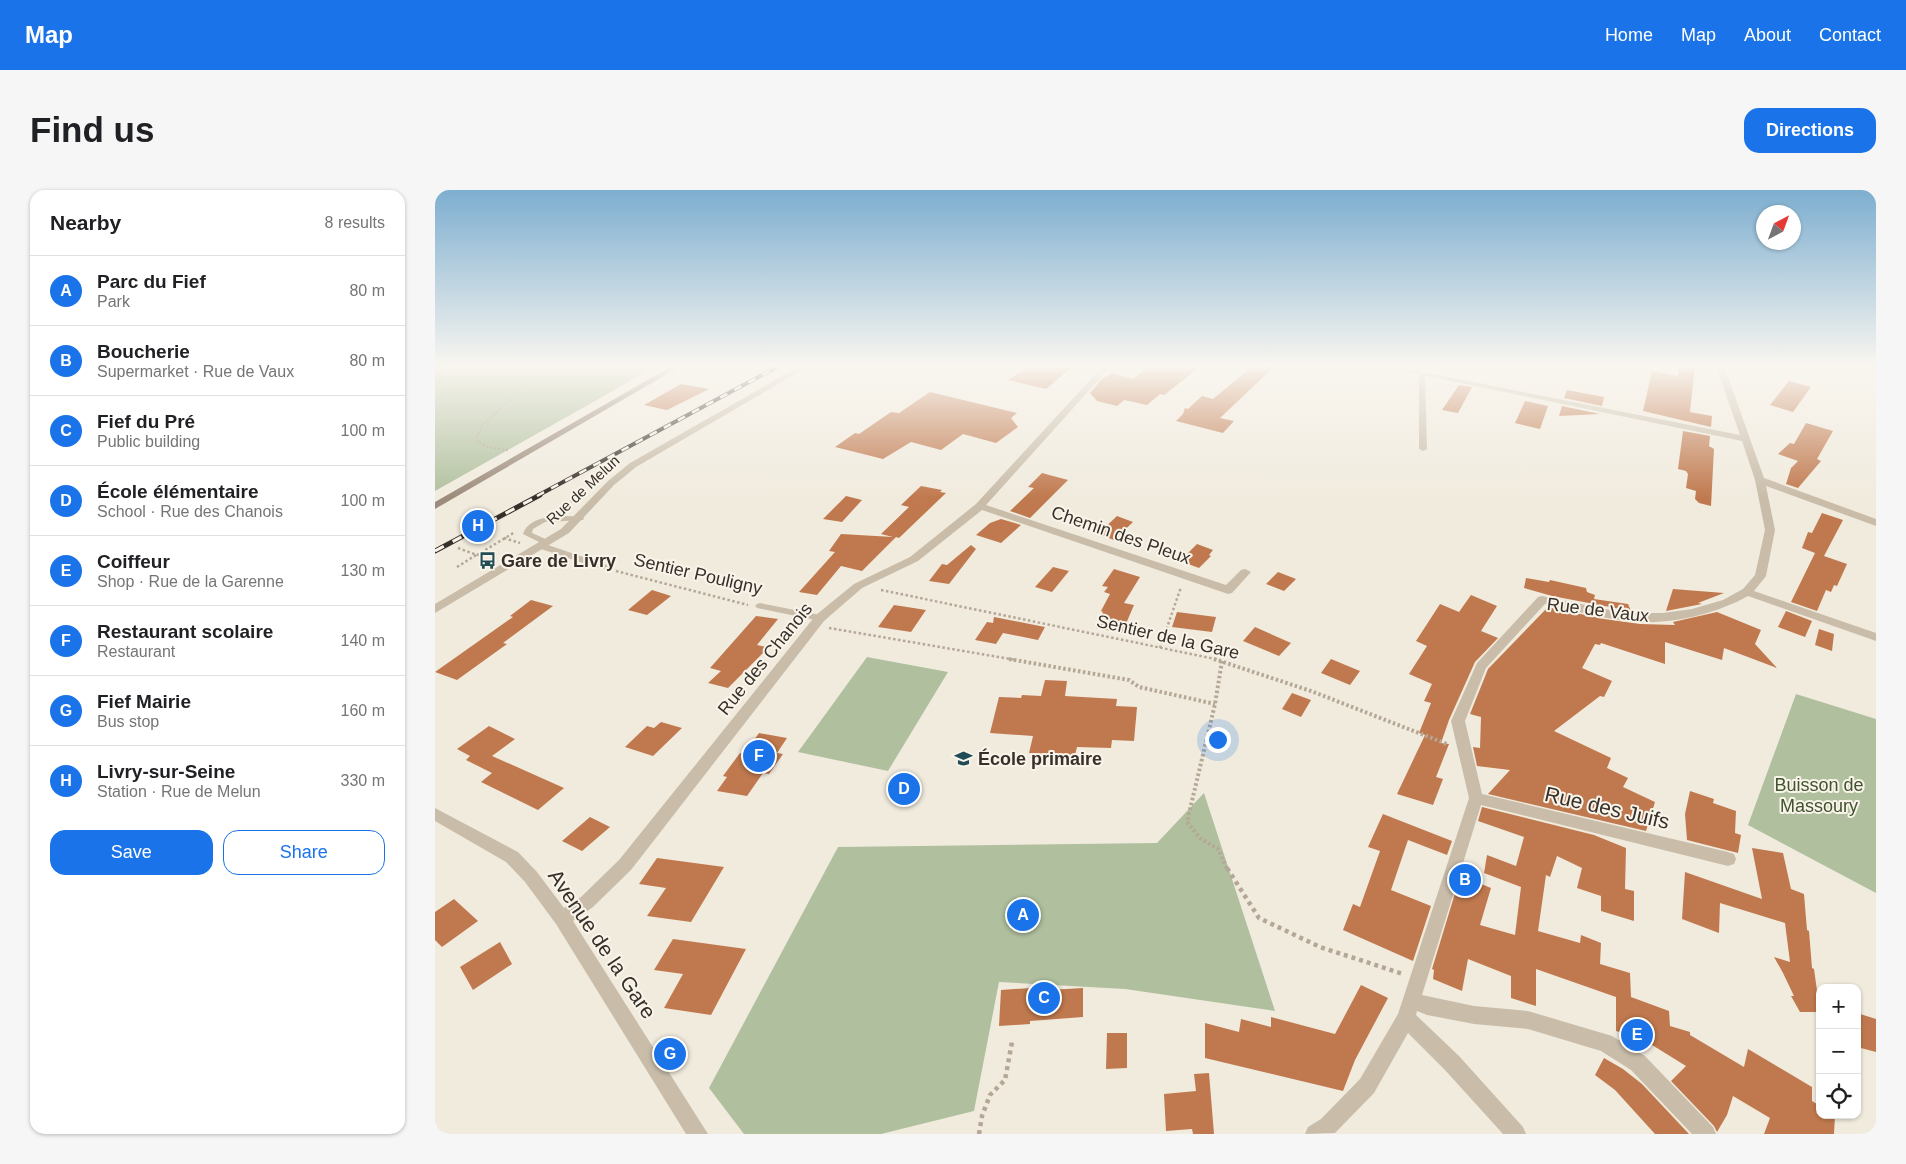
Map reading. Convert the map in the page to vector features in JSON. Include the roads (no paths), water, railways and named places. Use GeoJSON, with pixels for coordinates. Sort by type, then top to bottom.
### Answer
{"type":"FeatureCollection","features":[{"type":"Feature","properties":{"kind":"main road"},"geometry":{"type":"LineString","coordinates":[[435,506],[600,410]]}},
{"type":"Feature","properties":{"kind":"street","name":"Rue de Melun"},"geometry":{"type":"LineString","coordinates":[[435,609],[565,531],[580,518],[611,483],[633,465],[728,410]]}},
{"type":"Feature","properties":{"kind":"street","name":"Rue des Chanois"},"geometry":{"type":"LineString","coordinates":[[562,919],[587,902],[625,865],[817,622],[858,586],[914,558],[963,522],[980,506],[1067,410]]}},
{"type":"Feature","properties":{"kind":"street"},"geometry":{"type":"LineString","coordinates":[[1599,410],[1746,439]]}},
{"type":"Feature","properties":{"kind":"street","name":"Rue de Vaux"},"geometry":{"type":"LineString","coordinates":[[1315,1134],[1328,1126],[1367,1086],[1410,1009],[1475,798],[1458,721],[1481,666],[1542,600],[1555,601],[1601,613],[1645,618],[1691,613],[1727,603],[1747,592],[1760,576],[1770,530],[1760,480],[1736,410]]}},
{"type":"Feature","properties":{"kind":"street"},"geometry":{"type":"LineString","coordinates":[[1760,480],[1876,523]]}},
{"type":"Feature","properties":{"kind":"street","name":"Chemin des Pleux"},"geometry":{"type":"LineString","coordinates":[[980,506],[1229,590],[1245,572]]}},
{"type":"Feature","properties":{"kind":"street"},"geometry":{"type":"LineString","coordinates":[[1747,592],[1876,637]]}},
{"type":"Feature","properties":{"kind":"street","name":"Rue des Juifs"},"geometry":{"type":"LineString","coordinates":[[1475,798],[1728,859]]}},
{"type":"Feature","properties":{"kind":"street","name":"Avenue de la Gare"},"geometry":{"type":"LineString","coordinates":[[435,814],[512,857],[531,877],[562,919],[698,1134]]}},
{"type":"Feature","properties":{"kind":"street"},"geometry":{"type":"LineString","coordinates":[[1517,1134],[1452,1063],[1410,1009],[1427,1006],[1474,1015],[1528,1020],[1605,1043],[1638,1063],[1706,1134]]}},
{"type":"Feature","properties":{"kind":"lane"},"geometry":{"type":"LineString","coordinates":[[1422,410],[1423,449]]}},
{"type":"Feature","properties":{"kind":"lane"},"geometry":{"type":"LineString","coordinates":[[580,518],[543,520],[529,528],[527,534],[544,544],[604,567]]}},
{"type":"Feature","properties":{"kind":"lane","name":"Sentier Pouligny"},"geometry":{"type":"LineString","coordinates":[[760,606],[817,622]]}},
{"type":"Feature","properties":{"kind":"railway"},"geometry":{"type":"LineString","coordinates":[[537,496],[697,410]]}},
{"type":"Feature","properties":{"kind":"railway"},"geometry":{"type":"LineString","coordinates":[[435,551],[540,495]]}},
{"type":"Feature","properties":{"kind":"place","name":"Livry-sur-Seine"},"geometry":{"type":"Point","coordinates":[478,526]}},
{"type":"Feature","properties":{"kind":"place","name":"Gare de Livry"},"geometry":{"type":"Point","coordinates":[487,561]}},
{"type":"Feature","properties":{"kind":"place","name":"Restaurant scolaire"},"geometry":{"type":"Point","coordinates":[759,756]}},
{"type":"Feature","properties":{"kind":"place","name":"École primaire"},"geometry":{"type":"Point","coordinates":[964,759]}},
{"type":"Feature","properties":{"kind":"place","name":"École élémentaire"},"geometry":{"type":"Point","coordinates":[904,789]}},
{"type":"Feature","properties":{"kind":"place","name":"Boucherie"},"geometry":{"type":"Point","coordinates":[1465,880]}},
{"type":"Feature","properties":{"kind":"place","name":"Parc du Fief"},"geometry":{"type":"Point","coordinates":[1023,915]}},
{"type":"Feature","properties":{"kind":"place","name":"Fief du Pré"},"geometry":{"type":"Point","coordinates":[1044,998]}},
{"type":"Feature","properties":{"kind":"place","name":"Coiffeur"},"geometry":{"type":"Point","coordinates":[1637,1035]}},
{"type":"Feature","properties":{"kind":"place","name":"Fief Mairie"},"geometry":{"type":"Point","coordinates":[670,1054]}},
{"type":"Feature","properties":{"kind":"park label","name":"Buisson de Massoury"},"geometry":{"type":"Point","coordinates":[1819,795]}}]}
